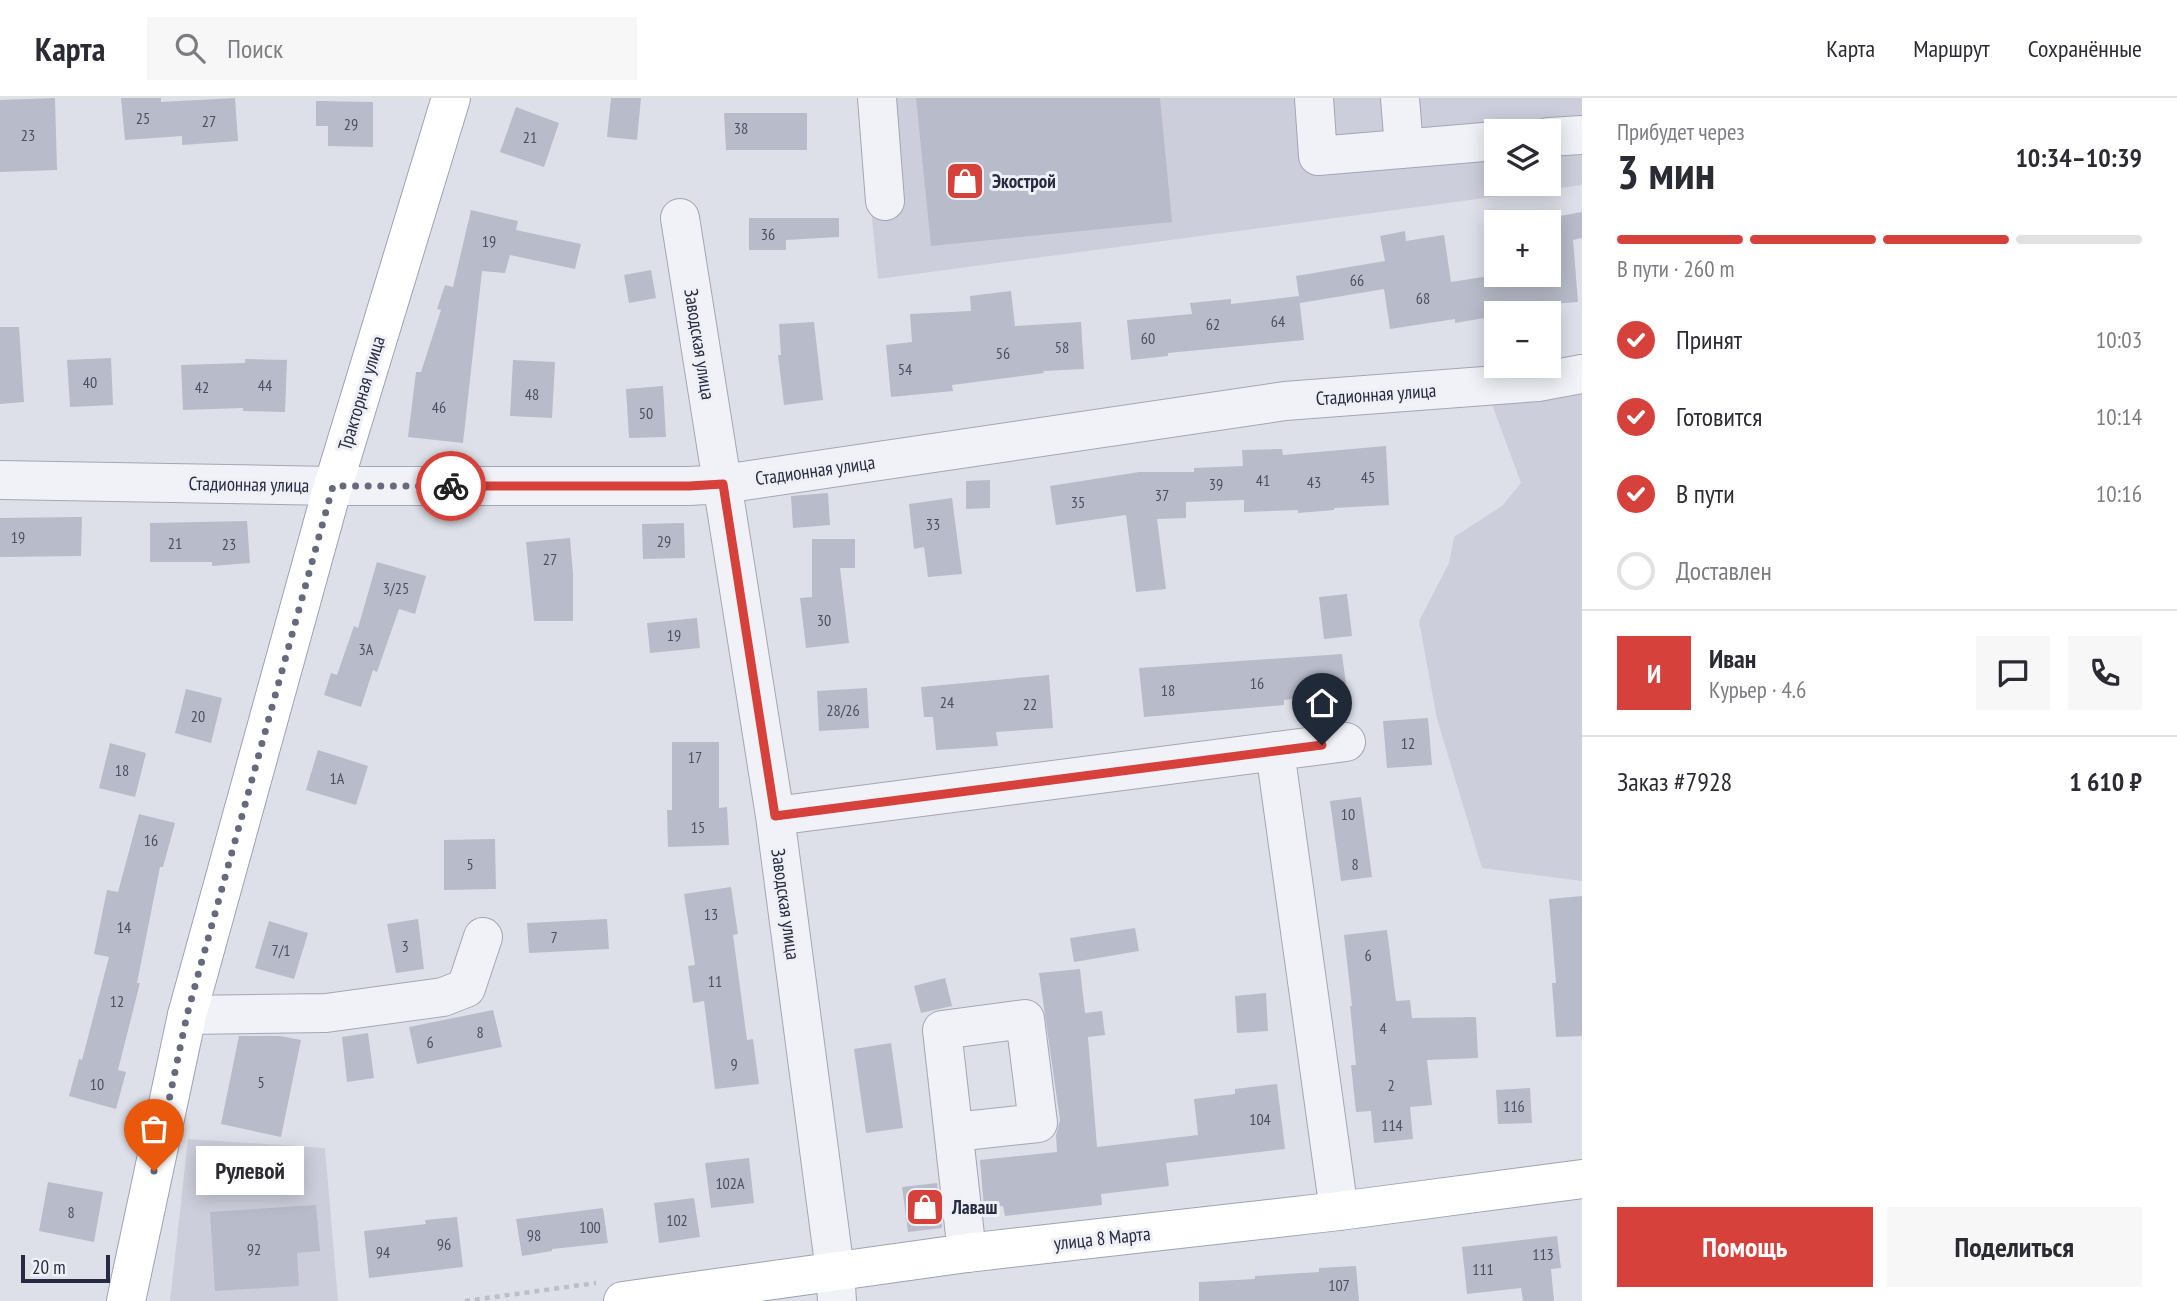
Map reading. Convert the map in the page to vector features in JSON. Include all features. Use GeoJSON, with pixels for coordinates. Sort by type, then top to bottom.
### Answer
{"type":"FeatureCollection","features":[{"type":"Feature","properties":{"kind":"main road","name":"Тракторная улица"},"geometry":{"type":"LineString","coordinates":[[126,1301],[187,1015],[333,486],[452,98]]}},
{"type":"Feature","properties":{"kind":"main road","name":"улица 8 Марта"},"geometry":{"type":"LineString","coordinates":[[623,1301],[836,1286],[967,1253],[1339,1211],[1582,1179]]}},
{"type":"Feature","properties":{"kind":"street"},"geometry":{"type":"LineString","coordinates":[[877,98],[885,201]]}},
{"type":"Feature","properties":{"kind":"street"},"geometry":{"type":"LineString","coordinates":[[1314,98],[1318,156],[1484,142]]}},
{"type":"Feature","properties":{"kind":"street"},"geometry":{"type":"LineString","coordinates":[[1400,98],[1404,148]]}},
{"type":"Feature","properties":{"kind":"street"},"geometry":{"type":"LineString","coordinates":[[1561,136],[1582,135]]}},
{"type":"Feature","properties":{"kind":"street","name":"Заводская улица"},"geometry":{"type":"LineString","coordinates":[[680,218],[775,816],[836,1286]]}},
{"type":"Feature","properties":{"kind":"street","name":"Стадионная улица"},"geometry":{"type":"LineString","coordinates":[[0,481],[333,486],[723,484],[1284,401],[1538,382],[1582,374]]}},
{"type":"Feature","properties":{"kind":"street"},"geometry":{"type":"LineString","coordinates":[[775,816],[1346,742]]}},
{"type":"Feature","properties":{"kind":"street"},"geometry":{"type":"LineString","coordinates":[[1275,751],[1339,1211]]}},
{"type":"Feature","properties":{"kind":"street"},"geometry":{"type":"LineString","coordinates":[[187,1015],[326,1013],[443,997],[466,988],[483,937]]}},
{"type":"Feature","properties":{"kind":"street"},"geometry":{"type":"LineString","coordinates":[[955,1132],[967,1253]]}},
{"type":"Feature","properties":{"kind":"shaded area"},"geometry":{"type":"Polygon","coordinates":[[[860,98],[1582,98],[1582,185],[1561,188],[1561,119],[1484,119],[1484,196],[1500,196],[878,279],[860,98]]]}},
{"type":"Feature","properties":{"kind":"shaded area"},"geometry":{"type":"Polygon","coordinates":[[[1582,392],[1582,881],[1482,868],[1437,719],[1419,621],[1449,563],[1454,537],[1502,506],[1521,483],[1491,402],[1582,392]]]}},
{"type":"Feature","properties":{"kind":"shaded area"},"geometry":{"type":"Polygon","coordinates":[[[188,1139],[325,1148],[338,1301],[170,1301],[188,1139]]]}},
{"type":"Feature","properties":{"kind":"building"},"geometry":{"type":"Polygon","coordinates":[[[55,98],[57,170],[0,172],[0,100],[55,98]]]}},
{"type":"Feature","properties":{"kind":"building"},"geometry":{"type":"Polygon","coordinates":[[[121,98],[161,98],[161,102],[235,98],[238,141],[182,145],[182,136],[125,140],[121,98]]]}},
{"type":"Feature","properties":{"kind":"building"},"geometry":{"type":"Polygon","coordinates":[[[611,98],[641,98],[637,140],[607,137],[611,98]]]}},
{"type":"Feature","properties":{"kind":"building"},"geometry":{"type":"Polygon","coordinates":[[[916,98],[1160,98],[1172,222],[931,246],[916,98]]]}},
{"type":"Feature","properties":{"kind":"building"},"geometry":{"type":"Polygon","coordinates":[[[316,101],[373,102],[373,147],[328,146],[328,126],[316,126],[316,101]]]}},
{"type":"Feature","properties":{"kind":"building"},"geometry":{"type":"Polygon","coordinates":[[[516,107],[559,123],[544,167],[500,152],[516,107]]]}},
{"type":"Feature","properties":{"kind":"building"},"geometry":{"type":"Polygon","coordinates":[[[724,113],[807,113],[807,150],[726,150],[724,113]]]}},
{"type":"Feature","properties":{"kind":"building"},"geometry":{"type":"Polygon","coordinates":[[[471,210],[518,221],[516,230],[581,244],[575,269],[510,255],[505,273],[482,271],[463,443],[408,437],[416,372],[421,372],[441,310],[437,309],[445,285],[453,287],[471,210]]]}},
{"type":"Feature","properties":{"kind":"building"},"geometry":{"type":"Polygon","coordinates":[[[1582,212],[1582,238],[1573,240],[1578,302],[1484,301],[1484,318],[1455,323],[1455,319],[1390,329],[1384,289],[1300,303],[1296,276],[1385,261],[1380,236],[1405,231],[1406,241],[1444,235],[1451,282],[1484,277],[1484,287],[1561,287],[1561,216],[1582,212]]]}},
{"type":"Feature","properties":{"kind":"building"},"geometry":{"type":"Polygon","coordinates":[[[749,218],[839,218],[839,237],[786,240],[786,250],[749,250],[749,218]]]}},
{"type":"Feature","properties":{"kind":"building"},"geometry":{"type":"Polygon","coordinates":[[[651,270],[656,298],[629,303],[624,275],[651,270]]]}},
{"type":"Feature","properties":{"kind":"building"},"geometry":{"type":"Polygon","coordinates":[[[1011,291],[1015,326],[1081,322],[1084,369],[1043,371],[1044,373],[952,385],[953,391],[891,397],[886,345],[912,342],[910,314],[971,311],[970,296],[1011,291]]]}},
{"type":"Feature","properties":{"kind":"building"},"geometry":{"type":"Polygon","coordinates":[[[1299,296],[1304,340],[1168,353],[1168,356],[1131,360],[1127,320],[1192,314],[1190,303],[1231,299],[1231,304],[1299,296]]]}},
{"type":"Feature","properties":{"kind":"building"},"geometry":{"type":"Polygon","coordinates":[[[814,322],[823,400],[784,405],[778,355],[781,355],[779,324],[814,322]]]}},
{"type":"Feature","properties":{"kind":"building"},"geometry":{"type":"Polygon","coordinates":[[[0,327],[19,327],[24,402],[0,404],[0,327]]]}},
{"type":"Feature","properties":{"kind":"building"},"geometry":{"type":"Polygon","coordinates":[[[111,358],[113,405],[70,407],[67,360],[111,358]]]}},
{"type":"Feature","properties":{"kind":"building"},"geometry":{"type":"Polygon","coordinates":[[[245,359],[287,360],[285,412],[243,411],[243,408],[183,410],[181,365],[245,363],[245,359]]]}},
{"type":"Feature","properties":{"kind":"building"},"geometry":{"type":"Polygon","coordinates":[[[513,360],[555,362],[552,418],[510,416],[513,360]]]}},
{"type":"Feature","properties":{"kind":"building"},"geometry":{"type":"Polygon","coordinates":[[[663,386],[666,437],[629,438],[626,389],[663,386]]]}},
{"type":"Feature","properties":{"kind":"building"},"geometry":{"type":"Polygon","coordinates":[[[1386,446],[1389,505],[1298,513],[1298,510],[1244,512],[1244,500],[1186,502],[1186,518],[1157,519],[1166,589],[1136,592],[1126,515],[1056,525],[1050,486],[1139,472],[1194,472],[1194,468],[1243,466],[1242,450],[1282,449],[1283,455],[1386,446]]]}},
{"type":"Feature","properties":{"kind":"building"},"geometry":{"type":"Polygon","coordinates":[[[990,480],[990,508],[966,509],[966,481],[990,480]]]}},
{"type":"Feature","properties":{"kind":"building"},"geometry":{"type":"Polygon","coordinates":[[[828,493],[830,525],[793,528],[791,496],[828,493]]]}},
{"type":"Feature","properties":{"kind":"building"},"geometry":{"type":"Polygon","coordinates":[[[952,498],[962,574],[928,577],[924,547],[914,549],[909,504],[952,498]]]}},
{"type":"Feature","properties":{"kind":"building"},"geometry":{"type":"Polygon","coordinates":[[[82,517],[81,556],[0,557],[0,518],[82,517]]]}},
{"type":"Feature","properties":{"kind":"building"},"geometry":{"type":"Polygon","coordinates":[[[247,521],[250,563],[212,566],[212,562],[150,562],[150,523],[247,521]]]}},
{"type":"Feature","properties":{"kind":"building"},"geometry":{"type":"Polygon","coordinates":[[[684,523],[685,558],[643,559],[642,524],[684,523]]]}},
{"type":"Feature","properties":{"kind":"building"},"geometry":{"type":"Polygon","coordinates":[[[570,538],[573,621],[534,621],[526,542],[570,538]]]}},
{"type":"Feature","properties":{"kind":"building"},"geometry":{"type":"Polygon","coordinates":[[[812,539],[855,539],[855,568],[840,568],[849,643],[806,648],[800,598],[812,597],[812,539]]]}},
{"type":"Feature","properties":{"kind":"building"},"geometry":{"type":"Polygon","coordinates":[[[377,562],[426,576],[415,614],[399,609],[377,672],[373,670],[361,707],[324,695],[331,673],[337,675],[354,626],[358,628],[377,562]]]}},
{"type":"Feature","properties":{"kind":"building"},"geometry":{"type":"Polygon","coordinates":[[[1347,594],[1352,636],[1324,639],[1319,597],[1347,594]]]}},
{"type":"Feature","properties":{"kind":"building"},"geometry":{"type":"Polygon","coordinates":[[[697,618],[700,648],[650,653],[647,623],[697,618]]]}},
{"type":"Feature","properties":{"kind":"building"},"geometry":{"type":"Polygon","coordinates":[[[1342,654],[1347,692],[1284,700],[1284,705],[1144,717],[1139,668],[1342,654]]]}},
{"type":"Feature","properties":{"kind":"building"},"geometry":{"type":"Polygon","coordinates":[[[1049,675],[1053,728],[996,732],[998,746],[936,750],[933,717],[924,717],[921,687],[1049,675]]]}},
{"type":"Feature","properties":{"kind":"building"},"geometry":{"type":"Polygon","coordinates":[[[867,688],[869,728],[819,731],[817,691],[867,688]]]}},
{"type":"Feature","properties":{"kind":"building"},"geometry":{"type":"Polygon","coordinates":[[[186,689],[222,698],[211,743],[175,733],[186,689]]]}},
{"type":"Feature","properties":{"kind":"building"},"geometry":{"type":"Polygon","coordinates":[[[1428,718],[1432,765],[1387,768],[1383,721],[1428,718]]]}},
{"type":"Feature","properties":{"kind":"building"},"geometry":{"type":"Polygon","coordinates":[[[672,742],[719,742],[719,808],[727,807],[729,845],[668,847],[667,810],[672,810],[672,742]]]}},
{"type":"Feature","properties":{"kind":"building"},"geometry":{"type":"Polygon","coordinates":[[[110,743],[146,753],[135,797],[99,788],[110,743]]]}},
{"type":"Feature","properties":{"kind":"building"},"geometry":{"type":"Polygon","coordinates":[[[318,750],[368,766],[356,805],[306,790],[318,750]]]}},
{"type":"Feature","properties":{"kind":"building"},"geometry":{"type":"Polygon","coordinates":[[[1361,797],[1372,877],[1341,881],[1330,801],[1361,797]]]}},
{"type":"Feature","properties":{"kind":"building"},"geometry":{"type":"Polygon","coordinates":[[[139,814],[175,823],[163,867],[160,867],[137,983],[140,983],[118,1070],[126,1072],[116,1109],[69,1096],[79,1059],[82,1060],[109,957],[94,954],[107,890],[118,892],[139,814]]]}},
{"type":"Feature","properties":{"kind":"building"},"geometry":{"type":"Polygon","coordinates":[[[495,839],[496,889],[444,890],[444,840],[495,839]]]}},
{"type":"Feature","properties":{"kind":"building"},"geometry":{"type":"Polygon","coordinates":[[[731,887],[738,934],[733,935],[747,1040],[753,1039],[759,1084],[715,1089],[704,1001],[693,1003],[688,966],[695,965],[684,894],[731,887]]]}},
{"type":"Feature","properties":{"kind":"building"},"geometry":{"type":"Polygon","coordinates":[[[1582,896],[1582,1036],[1556,1037],[1552,983],[1556,983],[1549,899],[1582,896]]]}},
{"type":"Feature","properties":{"kind":"building"},"geometry":{"type":"Polygon","coordinates":[[[418,919],[424,969],[396,973],[387,924],[418,919]]]}},
{"type":"Feature","properties":{"kind":"building"},"geometry":{"type":"Polygon","coordinates":[[[607,919],[609,949],[529,953],[527,923],[607,919]]]}},
{"type":"Feature","properties":{"kind":"building"},"geometry":{"type":"Polygon","coordinates":[[[269,921],[308,933],[294,979],[255,968],[269,921]]]}},
{"type":"Feature","properties":{"kind":"building"},"geometry":{"type":"Polygon","coordinates":[[[1135,928],[1139,951],[1074,962],[1070,938],[1135,928]]]}},
{"type":"Feature","properties":{"kind":"building"},"geometry":{"type":"Polygon","coordinates":[[[1387,930],[1396,1001],[1410,1000],[1412,1018],[1476,1017],[1478,1058],[1427,1060],[1432,1105],[1410,1107],[1413,1139],[1374,1143],[1371,1111],[1356,1112],[1351,1065],[1356,1065],[1352,1006],[1344,935],[1387,930]]]}},
{"type":"Feature","properties":{"kind":"building"},"geometry":{"type":"Polygon","coordinates":[[[1080,969],[1085,1013],[1102,1011],[1105,1035],[1088,1037],[1097,1147],[1198,1135],[1194,1099],[1235,1094],[1235,1089],[1277,1084],[1285,1149],[1166,1163],[1169,1186],[1101,1194],[1102,1205],[1005,1216],[1003,1206],[984,1208],[980,1160],[1057,1152],[1056,1135],[1060,1120],[1039,973],[1080,969]]]}},
{"type":"Feature","properties":{"kind":"building"},"geometry":{"type":"Polygon","coordinates":[[[945,978],[952,1006],[921,1013],[914,986],[945,978]]]}},
{"type":"Feature","properties":{"kind":"building"},"geometry":{"type":"Polygon","coordinates":[[[1266,993],[1268,1031],[1237,1033],[1235,996],[1266,993]]]}},
{"type":"Feature","properties":{"kind":"building"},"geometry":{"type":"Polygon","coordinates":[[[493,1010],[502,1047],[417,1064],[409,1027],[493,1010]]]}},
{"type":"Feature","properties":{"kind":"building"},"geometry":{"type":"Polygon","coordinates":[[[368,1033],[374,1078],[347,1082],[342,1037],[368,1033]]]}},
{"type":"Feature","properties":{"kind":"building"},"geometry":{"type":"Polygon","coordinates":[[[239,1036],[280,1036],[301,1040],[281,1137],[221,1124],[239,1036]]]}},
{"type":"Feature","properties":{"kind":"building"},"geometry":{"type":"Polygon","coordinates":[[[891,1043],[903,1128],[866,1133],[854,1049],[891,1043]]]}},
{"type":"Feature","properties":{"kind":"building"},"geometry":{"type":"Polygon","coordinates":[[[1530,1088],[1532,1123],[1498,1124],[1496,1090],[1530,1088]]]}},
{"type":"Feature","properties":{"kind":"building"},"geometry":{"type":"Polygon","coordinates":[[[749,1158],[754,1203],[711,1208],[705,1163],[749,1158]]]}},
{"type":"Feature","properties":{"kind":"building"},"geometry":{"type":"Polygon","coordinates":[[[48,1182],[103,1192],[94,1242],[39,1231],[48,1182]]]}},
{"type":"Feature","properties":{"kind":"building","name":"Лаваш"},"geometry":{"type":"Polygon","coordinates":[[[937,1183],[942,1228],[908,1232],[902,1187],[937,1183]]]}},
{"type":"Feature","properties":{"kind":"building"},"geometry":{"type":"Polygon","coordinates":[[[694,1198],[700,1237],[659,1243],[654,1203],[694,1198]]]}},
{"type":"Feature","properties":{"kind":"building"},"geometry":{"type":"Polygon","coordinates":[[[316,1205],[320,1251],[297,1253],[299,1286],[215,1291],[210,1212],[316,1205]]]}},
{"type":"Feature","properties":{"kind":"building"},"geometry":{"type":"Polygon","coordinates":[[[603,1208],[608,1243],[552,1249],[522,1256],[516,1219],[603,1208]]]}},
{"type":"Feature","properties":{"kind":"building"},"geometry":{"type":"Polygon","coordinates":[[[457,1217],[463,1267],[369,1278],[364,1231],[426,1224],[425,1220],[457,1217]]]}},
{"type":"Feature","properties":{"kind":"building"},"geometry":{"type":"Polygon","coordinates":[[[1557,1236],[1561,1268],[1551,1269],[1554,1301],[1523,1301],[1521,1288],[1467,1294],[1462,1247],[1557,1236]]]}},
{"type":"Feature","properties":{"kind":"building"},"geometry":{"type":"Polygon","coordinates":[[[1356,1266],[1359,1301],[1199,1301],[1199,1282],[1255,1279],[1255,1276],[1319,1272],[1319,1268],[1356,1266]]]}},
{"type":"Feature","properties":{"kind":"way so far"},"geometry":{"type":"LineString","coordinates":[[154,1171],[187,1015],[333,486],[451,486]]}},
{"type":"Feature","properties":{"kind":"place","name":"Экострой"},"geometry":{"type":"Point","coordinates":[965,181]}},
{"type":"Feature","properties":{"kind":"place","name":"Рулевой"},"geometry":{"type":"Point","coordinates":[154,1171]}},
{"type":"Feature","properties":{"kind":"place","name":"Лаваш"},"geometry":{"type":"Point","coordinates":[925,1207]}},
{"type":"Feature","properties":{"kind":"route"},"geometry":{"type":"LineString","coordinates":[[451,486],[723,484],[775,816],[1322,745]]}}]}
